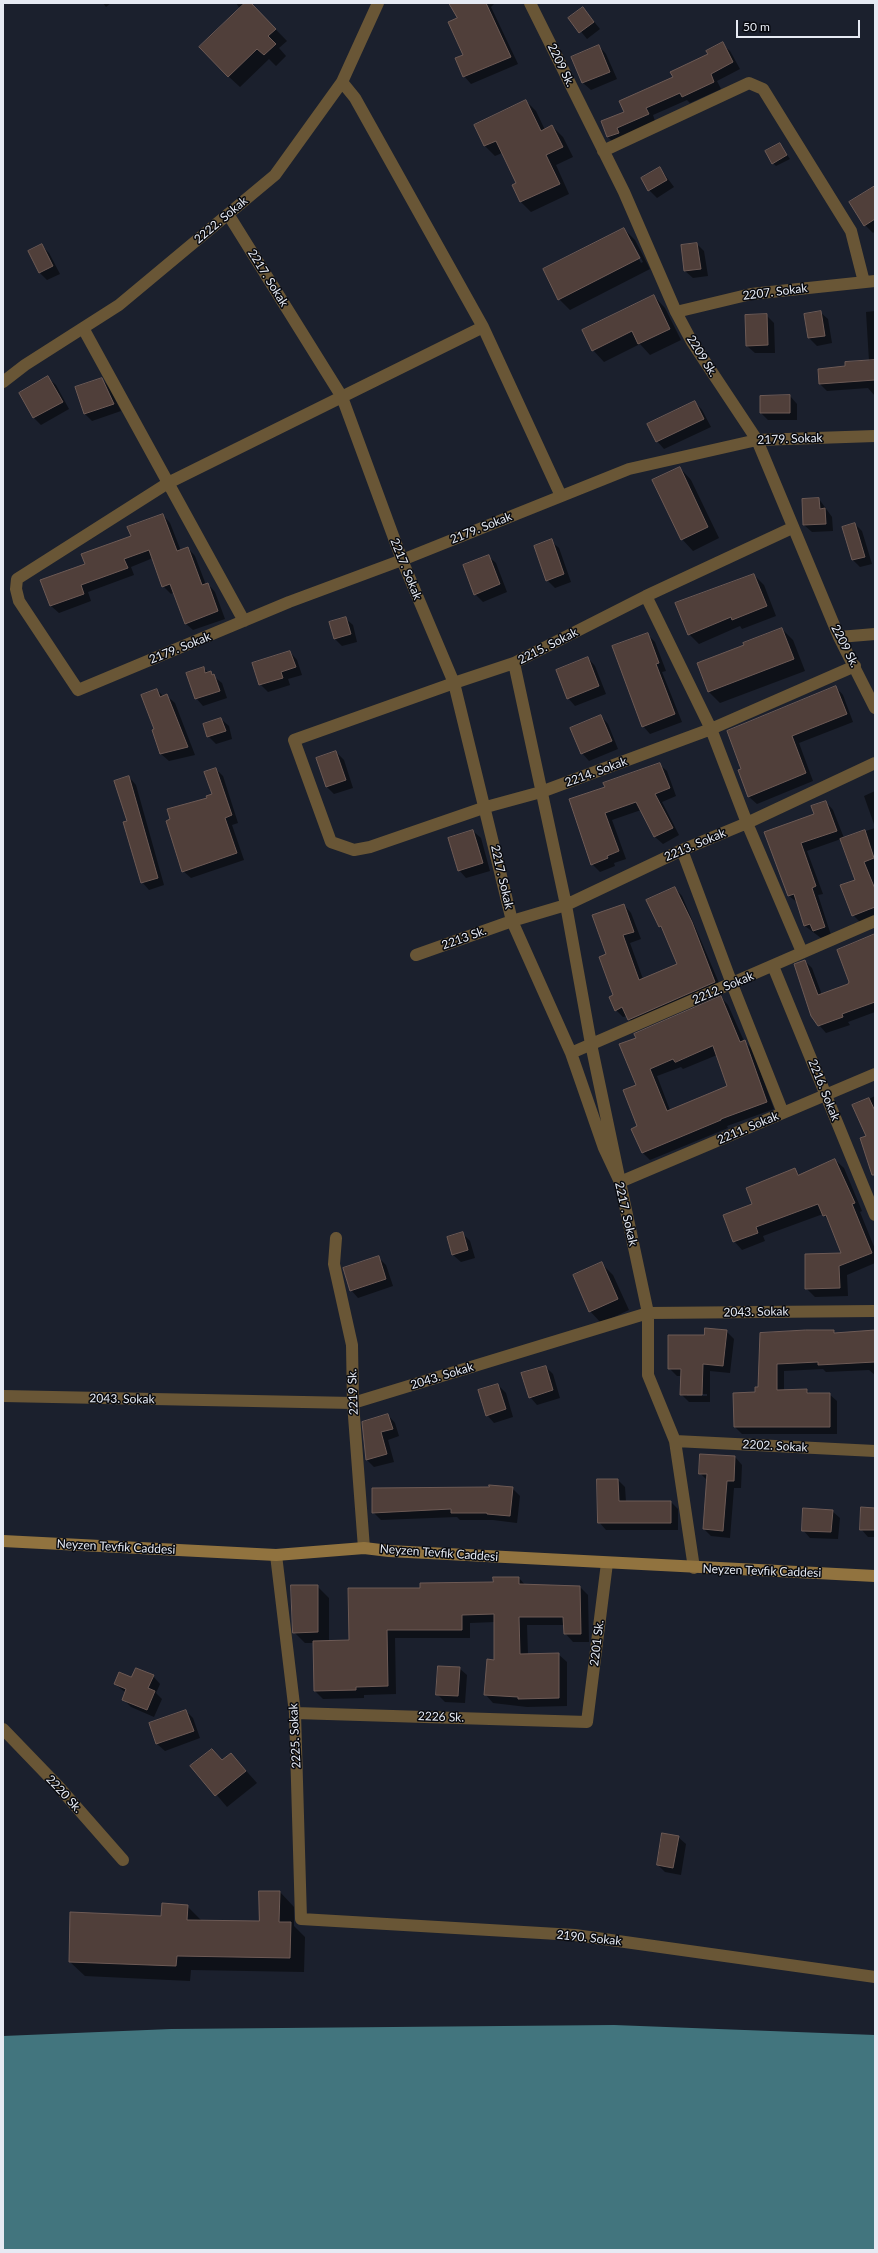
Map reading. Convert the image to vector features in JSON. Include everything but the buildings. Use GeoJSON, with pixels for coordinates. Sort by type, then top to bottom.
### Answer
{"type":"FeatureCollection","features":[{"type":"Feature","properties":{"kind":"street","name":"2222. Sokak"},"geometry":{"type":"LineString","coordinates":[[3,382],[25,365],[119,305],[275,175],[342,82],[378,3]]}},
{"type":"Feature","properties":{"kind":"street","name":"2209 Sk."},"geometry":{"type":"LineString","coordinates":[[530,3],[624,192],[676,312],[692,342],[757,440],[792,528],[839,636],[875,708]]}},
{"type":"Feature","properties":{"kind":"street"},"geometry":{"type":"LineString","coordinates":[[342,82],[355,98],[483,327],[561,496]]}},
{"type":"Feature","properties":{"kind":"street"},"geometry":{"type":"LineString","coordinates":[[604,151],[749,83],[763,89],[851,231],[869,282]]}},
{"type":"Feature","properties":{"kind":"street","name":"2217. Sokak"},"geometry":{"type":"LineString","coordinates":[[228,214],[342,398],[402,560],[454,683],[486,807],[512,921],[571,1052],[604,1148],[620,1182],[648,1313],[648,1375],[675,1441],[694,1568]]}},
{"type":"Feature","properties":{"kind":"street","name":"2207. Sokak"},"geometry":{"type":"LineString","coordinates":[[676,312],[751,294],[869,282]]}},
{"type":"Feature","properties":{"kind":"street"},"geometry":{"type":"LineString","coordinates":[[168,482],[342,398],[483,327]]}},
{"type":"Feature","properties":{"kind":"street"},"geometry":{"type":"LineString","coordinates":[[83,328],[244,621]]}},
{"type":"Feature","properties":{"kind":"street","name":"2179. Sokak"},"geometry":{"type":"LineString","coordinates":[[168,482],[17,580],[16,589],[19,601],[78,690],[289,602],[402,560],[629,469],[757,440],[875,436]]}},
{"type":"Feature","properties":{"kind":"street","name":"2215. Sokak"},"geometry":{"type":"LineString","coordinates":[[331,842],[294,740],[514,663],[646,596],[792,528]]}},
{"type":"Feature","properties":{"kind":"street"},"geometry":{"type":"LineString","coordinates":[[646,596],[711,729],[747,823],[802,952]]}},
{"type":"Feature","properties":{"kind":"street"},"geometry":{"type":"LineString","coordinates":[[839,636],[875,634]]}},
{"type":"Feature","properties":{"kind":"street"},"geometry":{"type":"LineString","coordinates":[[514,663],[566,905],[591,1044],[620,1182]]}},
{"type":"Feature","properties":{"kind":"street","name":"2214. Sokak"},"geometry":{"type":"LineString","coordinates":[[331,842],[354,850],[370,847],[486,807],[541,792],[711,729],[855,666]]}},
{"type":"Feature","properties":{"kind":"street","name":"2213. Sokak"},"geometry":{"type":"LineString","coordinates":[[512,921],[566,905],[682,850],[747,823],[875,763]]}},
{"type":"Feature","properties":{"kind":"street"},"geometry":{"type":"LineString","coordinates":[[682,850],[732,984],[783,1113]]}},
{"type":"Feature","properties":{"kind":"street","name":"2213 Sk."},"geometry":{"type":"LineString","coordinates":[[416,955],[512,921]]}},
{"type":"Feature","properties":{"kind":"street","name":"2212. Sokak"},"geometry":{"type":"LineString","coordinates":[[571,1052],[732,984],[875,921]]}},
{"type":"Feature","properties":{"kind":"street","name":"2216. Sokak"},"geometry":{"type":"LineString","coordinates":[[773,966],[875,1215]]}},
{"type":"Feature","properties":{"kind":"street","name":"2211. Sokak"},"geometry":{"type":"LineString","coordinates":[[620,1182],[875,1074]]}},
{"type":"Feature","properties":{"kind":"street","name":"2219 Sk."},"geometry":{"type":"LineString","coordinates":[[336,1238],[334,1264],[352,1345],[353,1403],[364,1548]]}},
{"type":"Feature","properties":{"kind":"street","name":"2043. Sokak"},"geometry":{"type":"LineString","coordinates":[[3,1396],[353,1403],[648,1313],[875,1311]]}},
{"type":"Feature","properties":{"kind":"street","name":"2202. Sokak"},"geometry":{"type":"LineString","coordinates":[[675,1441],[875,1451]]}},
{"type":"Feature","properties":{"kind":"street","name":"Neyzen Tevfik Caddesi"},"geometry":{"type":"LineString","coordinates":[[3,1541],[276,1555],[364,1548],[389,1551],[694,1568],[875,1576]]}},
{"type":"Feature","properties":{"kind":"street","name":"2225. Sokak"},"geometry":{"type":"LineString","coordinates":[[276,1555],[295,1712],[301,1919]]}},
{"type":"Feature","properties":{"kind":"street","name":"2201 Sk."},"geometry":{"type":"LineString","coordinates":[[587,1722],[606,1563]]}},
{"type":"Feature","properties":{"kind":"street","name":"2226 Sk."},"geometry":{"type":"LineString","coordinates":[[295,1712],[587,1722]]}},
{"type":"Feature","properties":{"kind":"street","name":"2220 Sk."},"geometry":{"type":"LineString","coordinates":[[3,1729],[58,1786],[122,1860]]}},
{"type":"Feature","properties":{"kind":"street","name":"2190. Sokak"},"geometry":{"type":"LineString","coordinates":[[301,1919],[575,1935],[875,1977]]}},
{"type":"Feature","properties":{"kind":"shaded area"},"geometry":{"type":"Polygon","coordinates":[[[614,2025],[875,2035],[875,2250],[3,2250],[3,2036],[171,2029],[614,2025]]]}}]}
